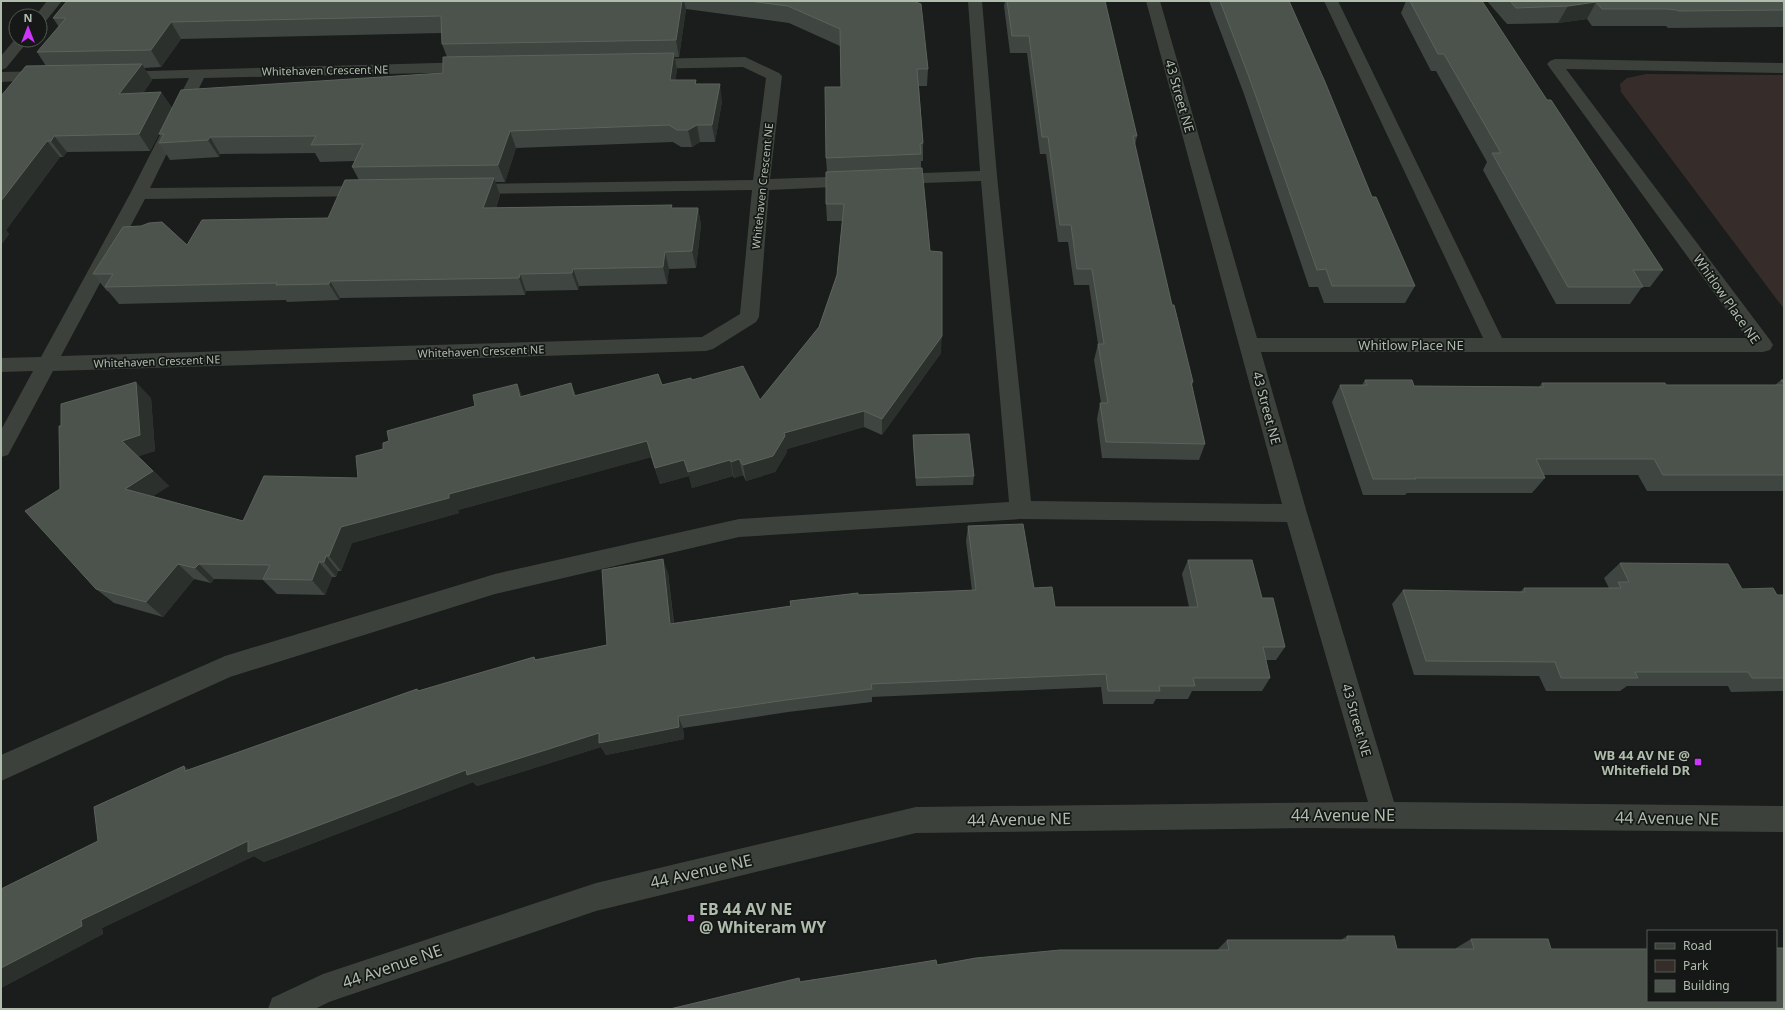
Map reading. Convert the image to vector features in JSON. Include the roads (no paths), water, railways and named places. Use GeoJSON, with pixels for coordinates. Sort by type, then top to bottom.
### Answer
{"type":"FeatureCollection","features":[{"type":"Feature","properties":{"kind":"street"},"geometry":{"type":"LineString","coordinates":[[48,9],[55,1]]}},
{"type":"Feature","properties":{"kind":"street"},"geometry":{"type":"LineString","coordinates":[[975,1],[989,176],[1021,510]]}},
{"type":"Feature","properties":{"kind":"street","name":"43 Street NE"},"geometry":{"type":"LineString","coordinates":[[1153,1],[1296,513],[1385,815]]}},
{"type":"Feature","properties":{"kind":"street"},"geometry":{"type":"LineString","coordinates":[[1331,1],[1496,345]]}},
{"type":"Feature","properties":{"kind":"street"},"geometry":{"type":"LineString","coordinates":[[1,65],[15,48]]}},
{"type":"Feature","properties":{"kind":"street","name":"Whitehaven Crescent NE"},"geometry":{"type":"LineString","coordinates":[[1,365],[706,344],[749,318],[761,185],[774,76],[746,62],[627,64]]}},
{"type":"Feature","properties":{"kind":"street","name":"Whitlow Place NE"},"geometry":{"type":"LineString","coordinates":[[1250,345],[1763,345],[1555,64],[1784,68]]}},
{"type":"Feature","properties":{"kind":"street","name":"Whitehaven Crescent NE"},"geometry":{"type":"LineString","coordinates":[[104,75],[492,67]]}},
{"type":"Feature","properties":{"kind":"street"},"geometry":{"type":"LineString","coordinates":[[1,449],[139,194],[199,73]]}},
{"type":"Feature","properties":{"kind":"street"},"geometry":{"type":"LineString","coordinates":[[1,77],[64,76]]}},
{"type":"Feature","properties":{"kind":"street"},"geometry":{"type":"LineString","coordinates":[[450,189],[761,185],[989,176]]}},
{"type":"Feature","properties":{"kind":"street"},"geometry":{"type":"LineString","coordinates":[[139,194],[386,190]]}},
{"type":"Feature","properties":{"kind":"street"},"geometry":{"type":"LineString","coordinates":[[1,768],[225,667],[495,584],[739,528],[1021,510],[1296,513]]}},
{"type":"Feature","properties":{"kind":"street","name":"44 Avenue NE"},"geometry":{"type":"LineString","coordinates":[[283,1009],[324,999],[596,897],[916,820],[1385,815],[1784,819]]}},
{"type":"Feature","properties":{"kind":"place","name":"WB 44 AV NE @ Whitefield DR"},"geometry":{"type":"Point","coordinates":[1698,762]}},
{"type":"Feature","properties":{"kind":"place","name":"EB 44 AV NE @ Whiteram WY"},"geometry":{"type":"Point","coordinates":[691,918]}}]}
